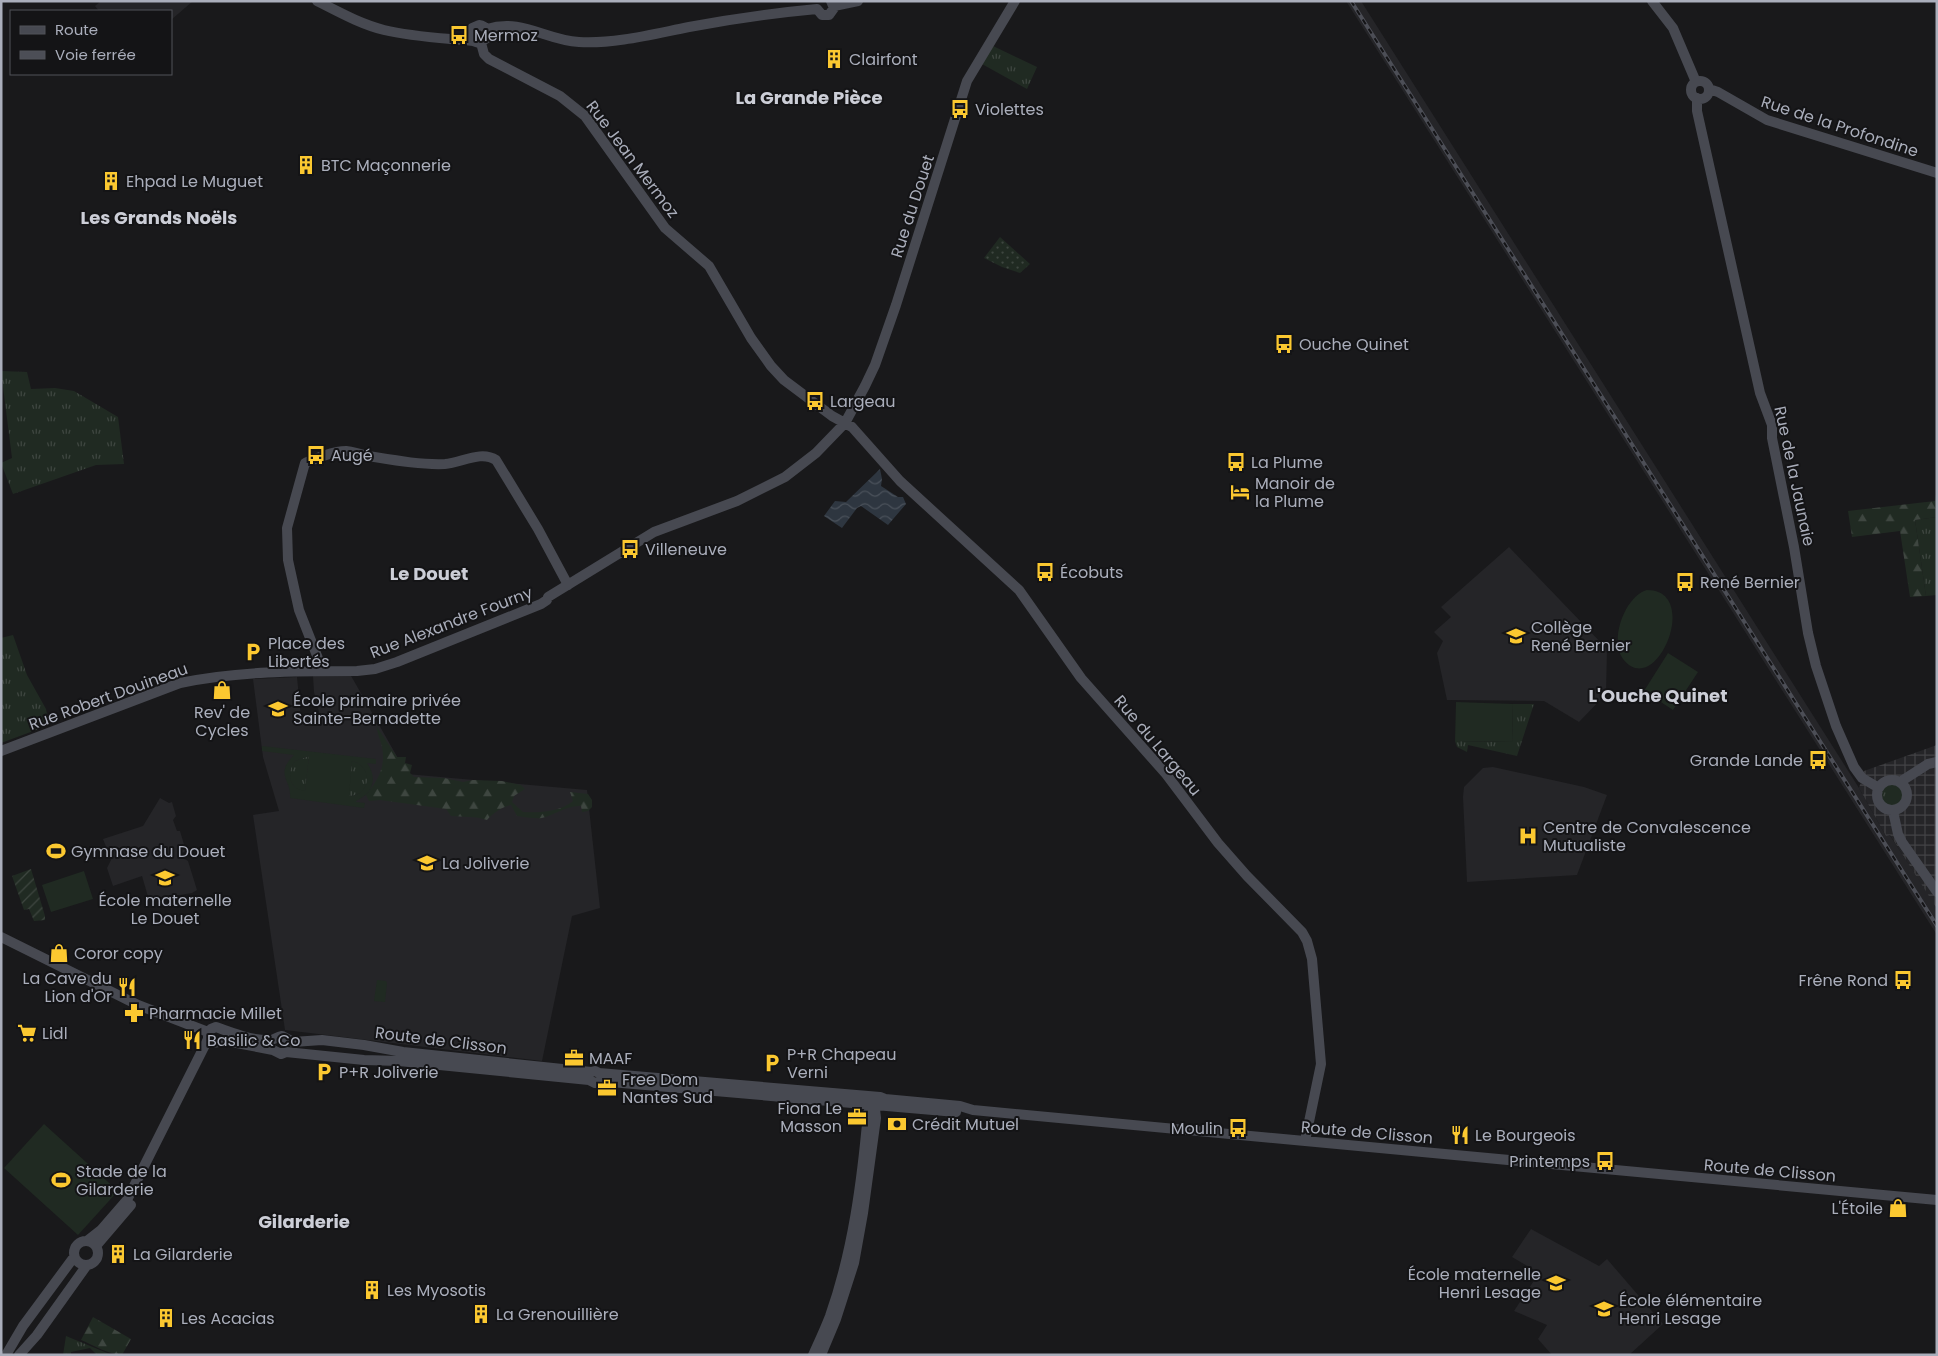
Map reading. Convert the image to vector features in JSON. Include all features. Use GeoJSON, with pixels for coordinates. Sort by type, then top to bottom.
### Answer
{"type":"FeatureCollection","features":[{"type":"Feature","properties":{"kind":"street"},"geometry":{"type":"LineString","coordinates":[[316,1],[357,21],[384,30],[406,34],[447,39],[474,39],[488,37],[486,29],[482,25],[476,25],[472,28],[474,39]]}},
{"type":"Feature","properties":{"kind":"street"},"geometry":{"type":"LineString","coordinates":[[486,29],[500,25],[510,25],[570,41],[589,42],[630,38],[752,15],[818,5],[822,15],[827,16],[832,12],[833,3],[858,1]]}},
{"type":"Feature","properties":{"kind":"street","name":"Rue du Douet"},"geometry":{"type":"LineString","coordinates":[[845,423],[875,365],[967,81],[1015,1]]}},
{"type":"Feature","properties":{"kind":"street"},"geometry":{"type":"LineString","coordinates":[[1652,1],[1674,28],[1696,82]]}},
{"type":"Feature","properties":{"kind":"street","name":"Rue Jean Mermoz"},"geometry":{"type":"LineString","coordinates":[[474,39],[489,59],[560,96],[585,116],[665,228],[709,266],[751,338],[771,366],[784,380],[845,423]]}},
{"type":"Feature","properties":{"kind":"street"},"geometry":{"type":"LineString","coordinates":[[1696,82],[1704,82],[1709,89],[1705,97],[1697,98],[1693,95],[1691,90],[1696,82]]}},
{"type":"Feature","properties":{"kind":"street","name":"Rue de la Profondine"},"geometry":{"type":"LineString","coordinates":[[1709,89],[1718,92],[1767,120],[1937,173]]}},
{"type":"Feature","properties":{"kind":"street","name":"Rue de la Jaunaie"},"geometry":{"type":"LineString","coordinates":[[1697,98],[1697,111],[1760,393],[1772,425],[1773,442],[1816,666],[1836,726],[1854,767],[1862,778],[1878,788]]}},
{"type":"Feature","properties":{"kind":"street","name":"Rue Alexandre Fourny"},"geometry":{"type":"LineString","coordinates":[[319,671],[375,669],[483,628],[547,600],[548,597],[654,532],[737,501],[785,477],[816,453],[845,423]]}},
{"type":"Feature","properties":{"kind":"street","name":"Rue du Largeau"},"geometry":{"type":"LineString","coordinates":[[845,423],[852,427],[900,481],[1019,590],[1081,678],[1166,774],[1224,850],[1302,932],[1307,941],[1312,960],[1321,1064],[1305,1141]]}},
{"type":"Feature","properties":{"kind":"street"},"geometry":{"type":"LineString","coordinates":[[319,671],[318,660],[299,610],[288,568],[287,528],[305,463],[344,451],[405,461],[441,464],[482,455],[489,456],[496,460],[538,529],[568,585]]}},
{"type":"Feature","properties":{"kind":"street","name":"Rue Robert Douineau"},"geometry":{"type":"LineString","coordinates":[[1,751],[180,683],[202,678],[319,671]]}},
{"type":"Feature","properties":{"kind":"street"},"geometry":{"type":"LineString","coordinates":[[1900,782],[1928,764],[1937,762]]}},
{"type":"Feature","properties":{"kind":"street"},"geometry":{"type":"LineString","coordinates":[[1890,780],[1900,782],[1906,789],[1907,799],[1902,807],[1893,811],[1886,810],[1880,805],[1876,795],[1878,788],[1890,780]]}},
{"type":"Feature","properties":{"kind":"street"},"geometry":{"type":"LineString","coordinates":[[1893,811],[1898,834],[1902,842],[1937,892]]}},
{"type":"Feature","properties":{"kind":"street"},"geometry":{"type":"LineString","coordinates":[[1,937],[133,1002],[215,1038],[263,1039],[274,1045],[279,1054],[286,1052],[289,1047],[288,1040],[282,1036],[274,1045]]}},
{"type":"Feature","properties":{"kind":"street"},"geometry":{"type":"LineString","coordinates":[[92,1244],[101,1230],[127,1200],[182,1095],[215,1038]]}},
{"type":"Feature","properties":{"kind":"street","name":"Route de Clisson"},"geometry":{"type":"LineString","coordinates":[[288,1040],[293,1042],[322,1040],[594,1076]]}},
{"type":"Feature","properties":{"kind":"street","name":"Route de Clisson"},"geometry":{"type":"LineString","coordinates":[[286,1052],[364,1060],[594,1076],[801,1095],[870,1106],[885,1103],[960,1106],[973,1110],[1937,1200]]}},
{"type":"Feature","properties":{"kind":"street"},"geometry":{"type":"LineString","coordinates":[[813,1355],[830,1316],[847,1255],[870,1106]]}},
{"type":"Feature","properties":{"kind":"street"},"geometry":{"type":"LineString","coordinates":[[821,1355],[836,1319],[854,1263],[863,1213],[870,1106]]}},
{"type":"Feature","properties":{"kind":"street"},"geometry":{"type":"LineString","coordinates":[[87,1265],[79,1263],[74,1257],[74,1250],[77,1245],[92,1244]]}},
{"type":"Feature","properties":{"kind":"street"},"geometry":{"type":"LineString","coordinates":[[19,1355],[37,1335],[87,1265],[96,1259],[98,1252],[92,1244]]}},
{"type":"Feature","properties":{"kind":"street"},"geometry":{"type":"LineString","coordinates":[[6,1355],[23,1326],[74,1257]]}},
{"type":"Feature","properties":{"kind":"shaded area"},"geometry":{"type":"Polygon","coordinates":[[[101,1],[193,1],[172,19],[172,10],[98,10],[95,6],[101,1]]]}},
{"type":"Feature","properties":{"kind":"shaded area"},"geometry":{"type":"Polygon","coordinates":[[[1346,1],[1361,1],[1859,788],[1886,836],[1889,834],[1937,907],[1937,935],[1346,1]]]}},
{"type":"Feature","properties":{"kind":"shaded area","name":"Collège René Bernier"},"geometry":{"type":"Polygon","coordinates":[[[1509,547],[1607,649],[1606,694],[1579,722],[1544,701],[1447,700],[1437,653],[1443,641],[1434,632],[1451,617],[1441,607],[1509,547]]]}},
{"type":"Feature","properties":{"kind":"shaded area","name":"La Joliverie"},"geometry":{"type":"Polygon","coordinates":[[[350,674],[407,774],[587,790],[600,908],[572,916],[542,1061],[285,1030],[253,815],[279,811],[263,757],[253,679],[297,677],[301,718],[320,716],[314,692],[313,676],[350,674]]]}},
{"type":"Feature","properties":{"kind":"shaded area"},"geometry":{"type":"Polygon","coordinates":[[[1937,745],[1936,907],[1890,835],[1886,836],[1859,788],[1864,771],[1937,745]]]}},
{"type":"Feature","properties":{"kind":"shaded area","name":"Centre de Convalescence Mutualiste"},"geometry":{"type":"Polygon","coordinates":[[[1493,767],[1584,787],[1607,795],[1577,875],[1467,882],[1464,787],[1483,768],[1493,767]]]}},
{"type":"Feature","properties":{"kind":"shaded area"},"geometry":{"type":"Polygon","coordinates":[[[160,798],[169,803],[172,802],[176,816],[173,820],[177,831],[180,831],[186,851],[182,853],[183,858],[188,861],[197,890],[192,893],[149,900],[142,876],[113,886],[107,868],[112,858],[103,839],[143,826],[160,798]]]}},
{"type":"Feature","properties":{"kind":"shaded area","name":"École élémentaire Henri Lesage"},"geometry":{"type":"Polygon","coordinates":[[[1531,1229],[1599,1266],[1607,1259],[1663,1324],[1629,1355],[1552,1355],[1538,1339],[1547,1325],[1514,1311],[1539,1273],[1512,1257],[1531,1229]]]}},
{"type":"Feature","properties":{"kind":"green space"},"geometry":{"type":"Polygon","coordinates":[[[993,46],[1037,67],[1027,89],[982,64],[993,46]]]}},
{"type":"Feature","properties":{"kind":"green space"},"geometry":{"type":"Polygon","coordinates":[[[1000,237],[1030,264],[1020,273],[984,258],[1000,237]]]}},
{"type":"Feature","properties":{"kind":"green space"},"geometry":{"type":"Polygon","coordinates":[[[1,371],[27,372],[31,389],[55,388],[74,391],[118,417],[124,464],[96,465],[13,494],[1,463],[12,458],[1,371]]]}},
{"type":"Feature","properties":{"kind":"green space"},"geometry":{"type":"Polygon","coordinates":[[[1937,488],[1937,517],[1915,520],[1926,596],[1910,597],[1900,531],[1852,537],[1848,511],[1935,501],[1937,488]]]}},
{"type":"Feature","properties":{"kind":"green space"},"geometry":{"type":"Polygon","coordinates":[[[1937,517],[1937,595],[1926,596],[1915,520],[1937,517]]]}},
{"type":"Feature","properties":{"kind":"green space"},"geometry":{"type":"Polygon","coordinates":[[[1647,590],[1663,595],[1671,607],[1672,623],[1668,640],[1660,656],[1648,666],[1636,668],[1623,659],[1619,651],[1619,630],[1626,609],[1639,594],[1647,590]]]}},
{"type":"Feature","properties":{"kind":"green space"},"geometry":{"type":"Polygon","coordinates":[[[13,635],[27,675],[46,709],[48,718],[44,727],[1,743],[1,638],[13,635]]]}},
{"type":"Feature","properties":{"kind":"green space"},"geometry":{"type":"Polygon","coordinates":[[[1668,653],[1698,672],[1673,710],[1644,691],[1668,653]]]}},
{"type":"Feature","properties":{"kind":"green space"},"geometry":{"type":"Polygon","coordinates":[[[1456,702],[1513,704],[1512,742],[1455,741],[1456,702]]]}},
{"type":"Feature","properties":{"kind":"green space"},"geometry":{"type":"Polygon","coordinates":[[[1513,704],[1534,704],[1517,756],[1468,745],[1467,752],[1457,747],[1455,741],[1512,742],[1513,704]]]}},
{"type":"Feature","properties":{"kind":"green space"},"geometry":{"type":"Polygon","coordinates":[[[377,727],[397,757],[406,757],[405,763],[412,765],[410,773],[414,777],[444,778],[463,782],[473,780],[502,781],[521,785],[525,789],[514,796],[512,802],[523,812],[542,812],[562,808],[573,801],[570,792],[588,794],[592,800],[592,807],[588,811],[582,812],[581,806],[576,806],[561,810],[547,817],[536,818],[517,816],[511,805],[504,807],[487,820],[474,817],[451,816],[446,809],[380,800],[369,801],[366,795],[380,773],[383,761],[377,727]]]}},
{"type":"Feature","properties":{"kind":"green space"},"geometry":{"type":"Polygon","coordinates":[[[262,746],[376,759],[376,764],[367,763],[373,780],[370,790],[356,801],[365,803],[364,808],[290,798],[289,786],[284,773],[288,762],[294,755],[262,751],[262,746]],[[309,756],[295,761],[290,775],[292,784],[305,791],[309,756]],[[352,761],[349,796],[356,795],[362,791],[367,780],[367,774],[364,769],[352,761]]]}},
{"type":"Feature","properties":{"kind":"green space"},"geometry":{"type":"Polygon","coordinates":[[[309,756],[305,792],[303,792],[298,790],[292,783],[290,770],[295,761],[309,756]]]}},
{"type":"Feature","properties":{"kind":"green space"},"geometry":{"type":"Polygon","coordinates":[[[352,761],[364,769],[368,781],[362,791],[356,795],[348,796],[352,761]]]}},
{"type":"Feature","properties":{"kind":"green space"},"geometry":{"type":"Polygon","coordinates":[[[1892,784],[1900,787],[1903,795],[1900,803],[1892,806],[1884,803],[1881,795],[1884,787],[1892,784]]]}},
{"type":"Feature","properties":{"kind":"green space"},"geometry":{"type":"Polygon","coordinates":[[[31,869],[45,920],[34,921],[29,909],[24,910],[12,876],[31,869]]]}},
{"type":"Feature","properties":{"kind":"green space"},"geometry":{"type":"Polygon","coordinates":[[[84,871],[93,899],[51,912],[42,885],[84,871]]]}},
{"type":"Feature","properties":{"kind":"green space"},"geometry":{"type":"Polygon","coordinates":[[[377,980],[386,981],[387,983],[385,1002],[374,1001],[377,980]]]}},
{"type":"Feature","properties":{"kind":"green space","name":"Stade de la Gilarderie"},"geometry":{"type":"Polygon","coordinates":[[[44,1124],[118,1191],[78,1235],[4,1168],[44,1124]]]}},
{"type":"Feature","properties":{"kind":"green space"},"geometry":{"type":"Polygon","coordinates":[[[93,1317],[131,1339],[122,1355],[107,1352],[81,1340],[93,1317]]]}},
{"type":"Feature","properties":{"kind":"green space"},"geometry":{"type":"Polygon","coordinates":[[[66,1336],[112,1355],[97,1355],[90,1348],[71,1352],[71,1355],[63,1355],[66,1336]]]}},
{"type":"Feature","properties":{"kind":"water"},"geometry":{"type":"Polygon","coordinates":[[[880,469],[881,486],[898,497],[903,497],[906,504],[888,525],[861,506],[857,508],[842,528],[824,516],[835,501],[846,502],[880,469]]]}},
{"type":"Feature","properties":{"kind":"railway"},"geometry":{"type":"LineString","coordinates":[[1351,1],[1937,926]]}},
{"type":"Feature","properties":{"kind":"place","name":"Mermoz"},"geometry":{"type":"Point","coordinates":[459,35]}},
{"type":"Feature","properties":{"kind":"place","name":"Clairfont"},"geometry":{"type":"Point","coordinates":[834,59]}},
{"type":"Feature","properties":{"kind":"place","name":"Violettes"},"geometry":{"type":"Point","coordinates":[960,109]}},
{"type":"Feature","properties":{"kind":"place","name":"BTC Maçonnerie"},"geometry":{"type":"Point","coordinates":[306,165]}},
{"type":"Feature","properties":{"kind":"place","name":"Ehpad Le Muguet"},"geometry":{"type":"Point","coordinates":[111,181]}},
{"type":"Feature","properties":{"kind":"place","name":"Ouche Quinet"},"geometry":{"type":"Point","coordinates":[1284,344]}},
{"type":"Feature","properties":{"kind":"place","name":"Largeau"},"geometry":{"type":"Point","coordinates":[815,401]}},
{"type":"Feature","properties":{"kind":"place","name":"Augé"},"geometry":{"type":"Point","coordinates":[316,455]}},
{"type":"Feature","properties":{"kind":"place","name":"La Plume"},"geometry":{"type":"Point","coordinates":[1236,462]}},
{"type":"Feature","properties":{"kind":"place","name":"Manoir de la Plume"},"geometry":{"type":"Point","coordinates":[1240,492]}},
{"type":"Feature","properties":{"kind":"place","name":"Villeneuve"},"geometry":{"type":"Point","coordinates":[630,549]}},
{"type":"Feature","properties":{"kind":"place","name":"Écobuts"},"geometry":{"type":"Point","coordinates":[1045,572]}},
{"type":"Feature","properties":{"kind":"place","name":"René Bernier"},"geometry":{"type":"Point","coordinates":[1685,582]}},
{"type":"Feature","properties":{"kind":"place","name":"Collège René Bernier"},"geometry":{"type":"Point","coordinates":[1516,636]}},
{"type":"Feature","properties":{"kind":"place","name":"Place des Libertés"},"geometry":{"type":"Point","coordinates":[253,652]}},
{"type":"Feature","properties":{"kind":"place","name":"Rev' de Cycles"},"geometry":{"type":"Point","coordinates":[222,690]}},
{"type":"Feature","properties":{"kind":"place","name":"École primaire privée Sainte-Bernadette"},"geometry":{"type":"Point","coordinates":[278,709]}},
{"type":"Feature","properties":{"kind":"place","name":"Grande Lande"},"geometry":{"type":"Point","coordinates":[1818,760]}},
{"type":"Feature","properties":{"kind":"place","name":"Centre de Convalescence Mutualiste"},"geometry":{"type":"Point","coordinates":[1528,836]}},
{"type":"Feature","properties":{"kind":"place","name":"Gymnase du Douet"},"geometry":{"type":"Point","coordinates":[56,851]}},
{"type":"Feature","properties":{"kind":"place","name":"La Joliverie"},"geometry":{"type":"Point","coordinates":[427,863]}},
{"type":"Feature","properties":{"kind":"place","name":"École maternelle Le Douet"},"geometry":{"type":"Point","coordinates":[165,878]}},
{"type":"Feature","properties":{"kind":"place","name":"Coror copy"},"geometry":{"type":"Point","coordinates":[59,953]}},
{"type":"Feature","properties":{"kind":"place","name":"Frêne Rond"},"geometry":{"type":"Point","coordinates":[1903,980]}},
{"type":"Feature","properties":{"kind":"place","name":"La Cave du Lion d'Or"},"geometry":{"type":"Point","coordinates":[127,987]}},
{"type":"Feature","properties":{"kind":"place","name":"Pharmacie Millet"},"geometry":{"type":"Point","coordinates":[134,1013]}},
{"type":"Feature","properties":{"kind":"place","name":"Lidl"},"geometry":{"type":"Point","coordinates":[27,1033]}},
{"type":"Feature","properties":{"kind":"place","name":"Basilic & Co"},"geometry":{"type":"Point","coordinates":[192,1040]}},
{"type":"Feature","properties":{"kind":"place","name":"MAAF"},"geometry":{"type":"Point","coordinates":[574,1058]}},
{"type":"Feature","properties":{"kind":"place","name":"P+R Chapeau Verni"},"geometry":{"type":"Point","coordinates":[772,1063]}},
{"type":"Feature","properties":{"kind":"place","name":"P+R Joliverie"},"geometry":{"type":"Point","coordinates":[324,1072]}},
{"type":"Feature","properties":{"kind":"place","name":"Free Dom Nantes Sud"},"geometry":{"type":"Point","coordinates":[607,1088]}},
{"type":"Feature","properties":{"kind":"place","name":"Fiona Le Masson"},"geometry":{"type":"Point","coordinates":[857,1117]}},
{"type":"Feature","properties":{"kind":"place","name":"Crédit Mutuel"},"geometry":{"type":"Point","coordinates":[897,1124]}},
{"type":"Feature","properties":{"kind":"place","name":"Moulin"},"geometry":{"type":"Point","coordinates":[1238,1128]}},
{"type":"Feature","properties":{"kind":"place","name":"Le Bourgeois"},"geometry":{"type":"Point","coordinates":[1460,1135]}},
{"type":"Feature","properties":{"kind":"place","name":"Printemps"},"geometry":{"type":"Point","coordinates":[1605,1161]}},
{"type":"Feature","properties":{"kind":"place","name":"Stade de la Gilarderie"},"geometry":{"type":"Point","coordinates":[61,1180]}},
{"type":"Feature","properties":{"kind":"place","name":"L'Étoile"},"geometry":{"type":"Point","coordinates":[1898,1208]}},
{"type":"Feature","properties":{"kind":"place","name":"La Gilarderie"},"geometry":{"type":"Point","coordinates":[118,1254]}},
{"type":"Feature","properties":{"kind":"place","name":"École maternelle Henri Lesage"},"geometry":{"type":"Point","coordinates":[1556,1283]}},
{"type":"Feature","properties":{"kind":"place","name":"Les Myosotis"},"geometry":{"type":"Point","coordinates":[372,1290]}},
{"type":"Feature","properties":{"kind":"place","name":"École élémentaire Henri Lesage"},"geometry":{"type":"Point","coordinates":[1604,1309]}},
{"type":"Feature","properties":{"kind":"place","name":"La Grenouillière"},"geometry":{"type":"Point","coordinates":[481,1314]}},
{"type":"Feature","properties":{"kind":"place","name":"Les Acacias"},"geometry":{"type":"Point","coordinates":[166,1318]}},
{"type":"Feature","properties":{"kind":"district","name":"La Grande Pièce"},"geometry":{"type":"Point","coordinates":[809,98]}},
{"type":"Feature","properties":{"kind":"district","name":"Les Grands Noëls"},"geometry":{"type":"Point","coordinates":[159,218]}},
{"type":"Feature","properties":{"kind":"district","name":"Le Douet"},"geometry":{"type":"Point","coordinates":[429,574]}},
{"type":"Feature","properties":{"kind":"district","name":"L'Ouche Quinet"},"geometry":{"type":"Point","coordinates":[1658,696]}},
{"type":"Feature","properties":{"kind":"district","name":"Gilarderie"},"geometry":{"type":"Point","coordinates":[304,1222]}}]}
